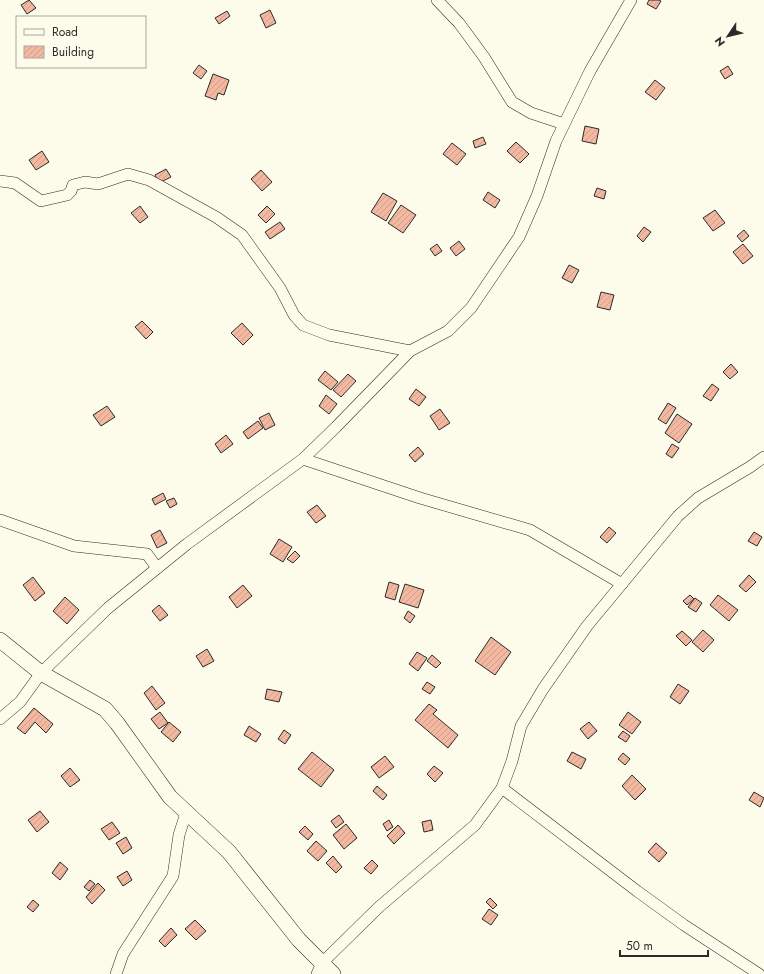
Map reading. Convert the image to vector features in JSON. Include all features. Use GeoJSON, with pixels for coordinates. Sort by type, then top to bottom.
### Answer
{"type":"FeatureCollection","features":[{"type":"Feature","properties":{"kind":"street"},"geometry":{"type":"LineString","coordinates":[[437,0],[459,23],[512,102],[531,113],[564,124]]}},
{"type":"Feature","properties":{"kind":"street"},"geometry":{"type":"LineString","coordinates":[[0,719],[20,702],[41,673],[108,608],[157,568],[303,459],[336,428],[410,351],[448,331],[471,308],[522,232],[535,203],[556,141],[590,70],[631,0]]}},
{"type":"Feature","properties":{"kind":"street"},"geometry":{"type":"LineString","coordinates":[[0,180],[15,183],[41,201],[67,195],[71,191],[73,185],[79,183],[85,182],[98,184],[128,174],[149,180],[216,216],[242,236],[280,288],[294,315],[302,325],[329,335],[410,351]]}},
{"type":"Feature","properties":{"kind":"street"},"geometry":{"type":"LineString","coordinates":[[320,969],[379,907],[418,873],[462,838],[475,825],[502,788],[512,760],[521,726],[587,626],[678,516],[698,498],[750,467],[764,456]]}},
{"type":"Feature","properties":{"kind":"street"},"geometry":{"type":"LineString","coordinates":[[303,459],[420,498],[530,530],[622,584]]}},
{"type":"Feature","properties":{"kind":"street"},"geometry":{"type":"LineString","coordinates":[[0,520],[74,546],[146,554],[157,568]]}},
{"type":"Feature","properties":{"kind":"street"},"geometry":{"type":"LineString","coordinates":[[0,640],[41,673],[105,709],[117,722],[170,797],[229,852],[299,940],[320,969],[333,974]]}},
{"type":"Feature","properties":{"kind":"street"},"geometry":{"type":"LineString","coordinates":[[502,788],[684,925],[760,974]]}},
{"type":"Feature","properties":{"kind":"street"},"geometry":{"type":"LineString","coordinates":[[116,974],[123,954],[173,876],[179,835],[186,813]]}},
{"type":"Feature","properties":{"kind":"building"},"geometry":{"type":"Polygon","coordinates":[[[29,0],[36,8],[27,14],[21,5],[29,0]]]}},
{"type":"Feature","properties":{"kind":"building"},"geometry":{"type":"Polygon","coordinates":[[[649,0],[661,1],[656,9],[647,4],[649,0]]]}},
{"type":"Feature","properties":{"kind":"building"},"geometry":{"type":"Polygon","coordinates":[[[270,10],[276,23],[266,28],[260,15],[270,10]]]}},
{"type":"Feature","properties":{"kind":"building"},"geometry":{"type":"Polygon","coordinates":[[[227,11],[230,16],[219,24],[215,18],[227,11]]]}},
{"type":"Feature","properties":{"kind":"building"},"geometry":{"type":"Polygon","coordinates":[[[199,65],[207,71],[201,79],[193,73],[199,65]]]}},
{"type":"Feature","properties":{"kind":"building"},"geometry":{"type":"Polygon","coordinates":[[[728,66],[733,74],[725,79],[720,71],[728,66]]]}},
{"type":"Feature","properties":{"kind":"building"},"geometry":{"type":"Polygon","coordinates":[[[213,74],[229,80],[224,95],[218,93],[216,100],[205,96],[213,74]]]}},
{"type":"Feature","properties":{"kind":"building"},"geometry":{"type":"Polygon","coordinates":[[[655,80],[665,88],[656,100],[645,92],[655,80]]]}},
{"type":"Feature","properties":{"kind":"building"},"geometry":{"type":"Polygon","coordinates":[[[585,126],[599,129],[596,144],[582,141],[585,126]]]}},
{"type":"Feature","properties":{"kind":"building"},"geometry":{"type":"Polygon","coordinates":[[[483,137],[486,144],[475,148],[473,141],[483,137]]]}},
{"type":"Feature","properties":{"kind":"building"},"geometry":{"type":"Polygon","coordinates":[[[516,142],[529,154],[520,163],[507,151],[516,142]]]}},
{"type":"Feature","properties":{"kind":"building"},"geometry":{"type":"Polygon","coordinates":[[[452,143],[466,154],[457,165],[443,154],[452,143]]]}},
{"type":"Feature","properties":{"kind":"building"},"geometry":{"type":"Polygon","coordinates":[[[42,151],[49,162],[36,170],[29,160],[42,151]]]}},
{"type":"Feature","properties":{"kind":"building"},"geometry":{"type":"Polygon","coordinates":[[[166,169],[171,177],[159,183],[155,175],[166,169]]]}},
{"type":"Feature","properties":{"kind":"building"},"geometry":{"type":"Polygon","coordinates":[[[261,170],[272,182],[262,191],[251,179],[261,170]]]}},
{"type":"Feature","properties":{"kind":"building"},"geometry":{"type":"Polygon","coordinates":[[[597,188],[606,191],[604,199],[594,196],[597,188]]]}},
{"type":"Feature","properties":{"kind":"building"},"geometry":{"type":"Polygon","coordinates":[[[488,192],[500,200],[495,208],[483,200],[488,192]]]}},
{"type":"Feature","properties":{"kind":"building"},"geometry":{"type":"Polygon","coordinates":[[[383,193],[397,201],[386,221],[371,212],[383,193]]]}},
{"type":"Feature","properties":{"kind":"building"},"geometry":{"type":"Polygon","coordinates":[[[401,205],[416,215],[403,233],[388,223],[401,205]]]}},
{"type":"Feature","properties":{"kind":"building"},"geometry":{"type":"Polygon","coordinates":[[[140,206],[148,217],[140,223],[131,213],[140,206]]]}},
{"type":"Feature","properties":{"kind":"building"},"geometry":{"type":"Polygon","coordinates":[[[267,206],[275,214],[266,223],[258,215],[267,206]]]}},
{"type":"Feature","properties":{"kind":"building"},"geometry":{"type":"Polygon","coordinates":[[[715,210],[725,223],[713,231],[703,218],[715,210]]]}},
{"type":"Feature","properties":{"kind":"building"},"geometry":{"type":"Polygon","coordinates":[[[280,222],[285,229],[270,239],[265,232],[280,222]]]}},
{"type":"Feature","properties":{"kind":"building"},"geometry":{"type":"Polygon","coordinates":[[[644,227],[651,232],[643,242],[637,236],[644,227]]]}},
{"type":"Feature","properties":{"kind":"building"},"geometry":{"type":"Polygon","coordinates":[[[744,230],[749,236],[742,242],[737,236],[744,230]]]}},
{"type":"Feature","properties":{"kind":"building"},"geometry":{"type":"Polygon","coordinates":[[[459,241],[465,249],[456,256],[450,248],[459,241]]]}},
{"type":"Feature","properties":{"kind":"building"},"geometry":{"type":"Polygon","coordinates":[[[437,244],[442,251],[435,256],[430,249],[437,244]]]}},
{"type":"Feature","properties":{"kind":"building"},"geometry":{"type":"Polygon","coordinates":[[[743,244],[753,256],[743,264],[733,252],[743,244]]]}},
{"type":"Feature","properties":{"kind":"building"},"geometry":{"type":"Polygon","coordinates":[[[569,265],[579,270],[572,283],[562,278],[569,265]]]}},
{"type":"Feature","properties":{"kind":"building"},"geometry":{"type":"Polygon","coordinates":[[[601,292],[614,295],[610,310],[597,307],[601,292]]]}},
{"type":"Feature","properties":{"kind":"building"},"geometry":{"type":"Polygon","coordinates":[[[142,321],[153,332],[146,339],[135,327],[142,321]]]}},
{"type":"Feature","properties":{"kind":"building"},"geometry":{"type":"Polygon","coordinates":[[[242,323],[253,335],[243,345],[231,333],[242,323]]]}},
{"type":"Feature","properties":{"kind":"building"},"geometry":{"type":"Polygon","coordinates":[[[731,364],[738,372],[730,379],[723,372],[731,364]]]}},
{"type":"Feature","properties":{"kind":"building"},"geometry":{"type":"Polygon","coordinates":[[[325,371],[338,382],[331,390],[318,380],[325,371]]]}},
{"type":"Feature","properties":{"kind":"building"},"geometry":{"type":"Polygon","coordinates":[[[348,374],[356,381],[341,397],[333,390],[348,374]]]}},
{"type":"Feature","properties":{"kind":"building"},"geometry":{"type":"Polygon","coordinates":[[[712,384],[719,389],[711,401],[703,396],[712,384]]]}},
{"type":"Feature","properties":{"kind":"building"},"geometry":{"type":"Polygon","coordinates":[[[416,389],[426,397],[419,406],[409,399],[416,389]]]}},
{"type":"Feature","properties":{"kind":"building"},"geometry":{"type":"Polygon","coordinates":[[[326,395],[337,404],[329,414],[319,406],[326,395]]]}},
{"type":"Feature","properties":{"kind":"building"},"geometry":{"type":"Polygon","coordinates":[[[668,403],[676,408],[666,424],[658,419],[668,403]]]}},
{"type":"Feature","properties":{"kind":"building"},"geometry":{"type":"Polygon","coordinates":[[[107,406],[115,417],[101,426],[93,415],[107,406]]]}},
{"type":"Feature","properties":{"kind":"building"},"geometry":{"type":"Polygon","coordinates":[[[440,409],[450,423],[439,430],[430,416],[440,409]]]}},
{"type":"Feature","properties":{"kind":"building"},"geometry":{"type":"Polygon","coordinates":[[[269,413],[275,425],[265,430],[259,418],[269,413]]]}},
{"type":"Feature","properties":{"kind":"building"},"geometry":{"type":"Polygon","coordinates":[[[677,414],[692,424],[679,443],[665,433],[677,414]]]}},
{"type":"Feature","properties":{"kind":"building"},"geometry":{"type":"Polygon","coordinates":[[[258,421],[263,428],[248,439],[243,432],[258,421]]]}},
{"type":"Feature","properties":{"kind":"building"},"geometry":{"type":"Polygon","coordinates":[[[226,435],[233,444],[221,453],[215,444],[226,435]]]}},
{"type":"Feature","properties":{"kind":"building"},"geometry":{"type":"Polygon","coordinates":[[[672,444],[679,448],[672,458],[666,454],[672,444]]]}},
{"type":"Feature","properties":{"kind":"building"},"geometry":{"type":"Polygon","coordinates":[[[418,447],[424,454],[415,462],[409,455],[418,447]]]}},
{"type":"Feature","properties":{"kind":"building"},"geometry":{"type":"Polygon","coordinates":[[[163,493],[166,499],[155,505],[152,499],[163,493]]]}},
{"type":"Feature","properties":{"kind":"building"},"geometry":{"type":"Polygon","coordinates":[[[174,498],[177,504],[170,508],[166,501],[174,498]]]}},
{"type":"Feature","properties":{"kind":"building"},"geometry":{"type":"Polygon","coordinates":[[[317,505],[326,516],[316,523],[307,512],[317,505]]]}},
{"type":"Feature","properties":{"kind":"building"},"geometry":{"type":"Polygon","coordinates":[[[609,527],[616,533],[607,543],[600,537],[609,527]]]}},
{"type":"Feature","properties":{"kind":"building"},"geometry":{"type":"Polygon","coordinates":[[[160,530],[167,543],[157,548],[151,535],[160,530]]]}},
{"type":"Feature","properties":{"kind":"building"},"geometry":{"type":"Polygon","coordinates":[[[754,532],[762,537],[757,546],[748,541],[754,532]]]}},
{"type":"Feature","properties":{"kind":"building"},"geometry":{"type":"Polygon","coordinates":[[[279,539],[292,547],[283,562],[270,554],[279,539]]]}},
{"type":"Feature","properties":{"kind":"building"},"geometry":{"type":"Polygon","coordinates":[[[295,551],[300,556],[293,563],[287,559],[295,551]]]}},
{"type":"Feature","properties":{"kind":"building"},"geometry":{"type":"Polygon","coordinates":[[[749,575],[756,582],[746,592],[739,586],[749,575]]]}},
{"type":"Feature","properties":{"kind":"building"},"geometry":{"type":"Polygon","coordinates":[[[33,577],[45,593],[35,601],[23,585],[33,577]]]}},
{"type":"Feature","properties":{"kind":"building"},"geometry":{"type":"Polygon","coordinates":[[[389,582],[399,585],[395,600],[385,597],[389,582]]]}},
{"type":"Feature","properties":{"kind":"building"},"geometry":{"type":"Polygon","coordinates":[[[405,584],[424,590],[418,608],[399,602],[405,584]]]}},
{"type":"Feature","properties":{"kind":"building"},"geometry":{"type":"Polygon","coordinates":[[[243,585],[252,596],[237,608],[229,597],[243,585]]]}},
{"type":"Feature","properties":{"kind":"building"},"geometry":{"type":"Polygon","coordinates":[[[690,595],[694,599],[687,605],[683,601],[690,595]]]}},
{"type":"Feature","properties":{"kind":"building"},"geometry":{"type":"Polygon","coordinates":[[[718,595],[738,610],[729,621],[710,605],[718,595]]]}},
{"type":"Feature","properties":{"kind":"building"},"geometry":{"type":"Polygon","coordinates":[[[65,597],[79,610],[67,624],[53,611],[65,597]]]}},
{"type":"Feature","properties":{"kind":"building"},"geometry":{"type":"Polygon","coordinates":[[[695,598],[702,603],[696,612],[688,607],[695,598]]]}},
{"type":"Feature","properties":{"kind":"building"},"geometry":{"type":"Polygon","coordinates":[[[159,605],[168,615],[160,621],[152,611],[159,605]]]}},
{"type":"Feature","properties":{"kind":"building"},"geometry":{"type":"Polygon","coordinates":[[[408,611],[415,616],[410,623],[404,618],[408,611]]]}},
{"type":"Feature","properties":{"kind":"building"},"geometry":{"type":"Polygon","coordinates":[[[703,630],[714,640],[703,652],[692,642],[703,630]]]}},
{"type":"Feature","properties":{"kind":"building"},"geometry":{"type":"Polygon","coordinates":[[[682,631],[692,640],[686,646],[676,636],[682,631]]]}},
{"type":"Feature","properties":{"kind":"building"},"geometry":{"type":"Polygon","coordinates":[[[491,637],[511,652],[495,675],[475,661],[491,637]]]}},
{"type":"Feature","properties":{"kind":"building"},"geometry":{"type":"Polygon","coordinates":[[[207,649],[214,661],[203,667],[196,656],[207,649]]]}},
{"type":"Feature","properties":{"kind":"building"},"geometry":{"type":"Polygon","coordinates":[[[417,652],[427,658],[418,671],[409,664],[417,652]]]}},
{"type":"Feature","properties":{"kind":"building"},"geometry":{"type":"Polygon","coordinates":[[[432,655],[441,663],[436,668],[427,661],[432,655]]]}},
{"type":"Feature","properties":{"kind":"building"},"geometry":{"type":"Polygon","coordinates":[[[427,682],[435,687],[430,694],[422,689],[427,682]]]}},
{"type":"Feature","properties":{"kind":"building"},"geometry":{"type":"Polygon","coordinates":[[[678,684],[689,691],[680,704],[670,697],[678,684]]]}},
{"type":"Feature","properties":{"kind":"building"},"geometry":{"type":"Polygon","coordinates":[[[152,686],[165,703],[156,710],[144,693],[152,686]]]}},
{"type":"Feature","properties":{"kind":"building"},"geometry":{"type":"Polygon","coordinates":[[[267,689],[282,692],[279,702],[265,699],[267,689]]]}},
{"type":"Feature","properties":{"kind":"building"},"geometry":{"type":"Polygon","coordinates":[[[429,704],[437,710],[433,714],[458,735],[448,748],[415,720],[429,704]]]}},
{"type":"Feature","properties":{"kind":"building"},"geometry":{"type":"Polygon","coordinates":[[[34,708],[53,724],[46,733],[35,722],[25,734],[17,728],[34,708]]]}},
{"type":"Feature","properties":{"kind":"building"},"geometry":{"type":"Polygon","coordinates":[[[160,712],[168,723],[159,729],[151,719],[160,712]]]}},
{"type":"Feature","properties":{"kind":"building"},"geometry":{"type":"Polygon","coordinates":[[[628,712],[641,722],[632,734],[619,725],[628,712]]]}},
{"type":"Feature","properties":{"kind":"building"},"geometry":{"type":"Polygon","coordinates":[[[169,722],[181,732],[173,742],[161,732],[169,722]]]}},
{"type":"Feature","properties":{"kind":"building"},"geometry":{"type":"Polygon","coordinates":[[[589,722],[597,731],[588,739],[580,729],[589,722]]]}},
{"type":"Feature","properties":{"kind":"building"},"geometry":{"type":"Polygon","coordinates":[[[249,726],[261,734],[256,742],[244,735],[249,726]]]}},
{"type":"Feature","properties":{"kind":"building"},"geometry":{"type":"Polygon","coordinates":[[[284,730],[291,735],[285,744],[278,739],[284,730]]]}},
{"type":"Feature","properties":{"kind":"building"},"geometry":{"type":"Polygon","coordinates":[[[623,731],[630,736],[626,742],[618,737],[623,731]]]}},
{"type":"Feature","properties":{"kind":"building"},"geometry":{"type":"Polygon","coordinates":[[[312,752],[334,770],[321,787],[298,769],[312,752]]]}},
{"type":"Feature","properties":{"kind":"building"},"geometry":{"type":"Polygon","coordinates":[[[572,752],[586,759],[581,769],[567,761],[572,752]]]}},
{"type":"Feature","properties":{"kind":"building"},"geometry":{"type":"Polygon","coordinates":[[[623,753],[630,759],[625,765],[618,759],[623,753]]]}},
{"type":"Feature","properties":{"kind":"building"},"geometry":{"type":"Polygon","coordinates":[[[385,756],[394,767],[379,778],[371,767],[385,756]]]}},
{"type":"Feature","properties":{"kind":"building"},"geometry":{"type":"Polygon","coordinates":[[[434,766],[443,773],[435,782],[427,774],[434,766]]]}},
{"type":"Feature","properties":{"kind":"building"},"geometry":{"type":"Polygon","coordinates":[[[70,768],[80,780],[70,787],[61,776],[70,768]]]}},
{"type":"Feature","properties":{"kind":"building"},"geometry":{"type":"Polygon","coordinates":[[[632,775],[646,789],[635,800],[622,786],[632,775]]]}},
{"type":"Feature","properties":{"kind":"building"},"geometry":{"type":"Polygon","coordinates":[[[377,786],[387,795],[383,800],[373,791],[377,786]]]}},
{"type":"Feature","properties":{"kind":"building"},"geometry":{"type":"Polygon","coordinates":[[[754,792],[764,798],[760,807],[749,800],[754,792]]]}},
{"type":"Feature","properties":{"kind":"building"},"geometry":{"type":"Polygon","coordinates":[[[40,811],[49,822],[37,832],[28,820],[40,811]]]}},
{"type":"Feature","properties":{"kind":"building"},"geometry":{"type":"Polygon","coordinates":[[[339,815],[344,822],[336,828],[331,821],[339,815]]]}},
{"type":"Feature","properties":{"kind":"building"},"geometry":{"type":"Polygon","coordinates":[[[389,820],[393,827],[387,831],[383,824],[389,820]]]}},
{"type":"Feature","properties":{"kind":"building"},"geometry":{"type":"Polygon","coordinates":[[[431,820],[433,830],[424,832],[422,822],[431,820]]]}},
{"type":"Feature","properties":{"kind":"building"},"geometry":{"type":"Polygon","coordinates":[[[112,822],[120,833],[109,840],[101,829],[112,822]]]}},
{"type":"Feature","properties":{"kind":"building"},"geometry":{"type":"Polygon","coordinates":[[[346,824],[357,838],[344,849],[333,835],[346,824]]]}},
{"type":"Feature","properties":{"kind":"building"},"geometry":{"type":"Polygon","coordinates":[[[398,825],[405,833],[394,844],[387,836],[398,825]]]}},
{"type":"Feature","properties":{"kind":"building"},"geometry":{"type":"Polygon","coordinates":[[[305,826],[313,834],[308,840],[299,832],[305,826]]]}},
{"type":"Feature","properties":{"kind":"building"},"geometry":{"type":"Polygon","coordinates":[[[126,837],[132,848],[123,854],[116,843],[126,837]]]}},
{"type":"Feature","properties":{"kind":"building"},"geometry":{"type":"Polygon","coordinates":[[[316,841],[327,851],[318,861],[307,851],[316,841]]]}},
{"type":"Feature","properties":{"kind":"building"},"geometry":{"type":"Polygon","coordinates":[[[656,843],[667,853],[659,862],[648,852],[656,843]]]}},
{"type":"Feature","properties":{"kind":"building"},"geometry":{"type":"Polygon","coordinates":[[[333,856],[342,867],[336,873],[326,863],[333,856]]]}},
{"type":"Feature","properties":{"kind":"building"},"geometry":{"type":"Polygon","coordinates":[[[372,860],[378,866],[371,874],[364,868],[372,860]]]}},
{"type":"Feature","properties":{"kind":"building"},"geometry":{"type":"Polygon","coordinates":[[[60,862],[68,869],[60,880],[52,873],[60,862]]]}},
{"type":"Feature","properties":{"kind":"building"},"geometry":{"type":"Polygon","coordinates":[[[127,871],[132,880],[123,886],[117,877],[127,871]]]}},
{"type":"Feature","properties":{"kind":"building"},"geometry":{"type":"Polygon","coordinates":[[[90,880],[95,884],[89,891],[84,887],[90,880]]]}},
{"type":"Feature","properties":{"kind":"building"},"geometry":{"type":"Polygon","coordinates":[[[98,883],[105,890],[92,904],[86,897],[98,883]]]}},
{"type":"Feature","properties":{"kind":"building"},"geometry":{"type":"Polygon","coordinates":[[[490,898],[497,905],[493,909],[486,902],[490,898]]]}},
{"type":"Feature","properties":{"kind":"building"},"geometry":{"type":"Polygon","coordinates":[[[33,900],[39,905],[33,912],[27,907],[33,900]]]}},
{"type":"Feature","properties":{"kind":"building"},"geometry":{"type":"Polygon","coordinates":[[[489,909],[498,915],[491,925],[482,919],[489,909]]]}},
{"type":"Feature","properties":{"kind":"building"},"geometry":{"type":"Polygon","coordinates":[[[195,920],[206,931],[196,940],[185,929],[195,920]]]}},
{"type":"Feature","properties":{"kind":"building"},"geometry":{"type":"Polygon","coordinates":[[[171,928],[177,935],[165,947],[159,941],[171,928]]]}}]}
